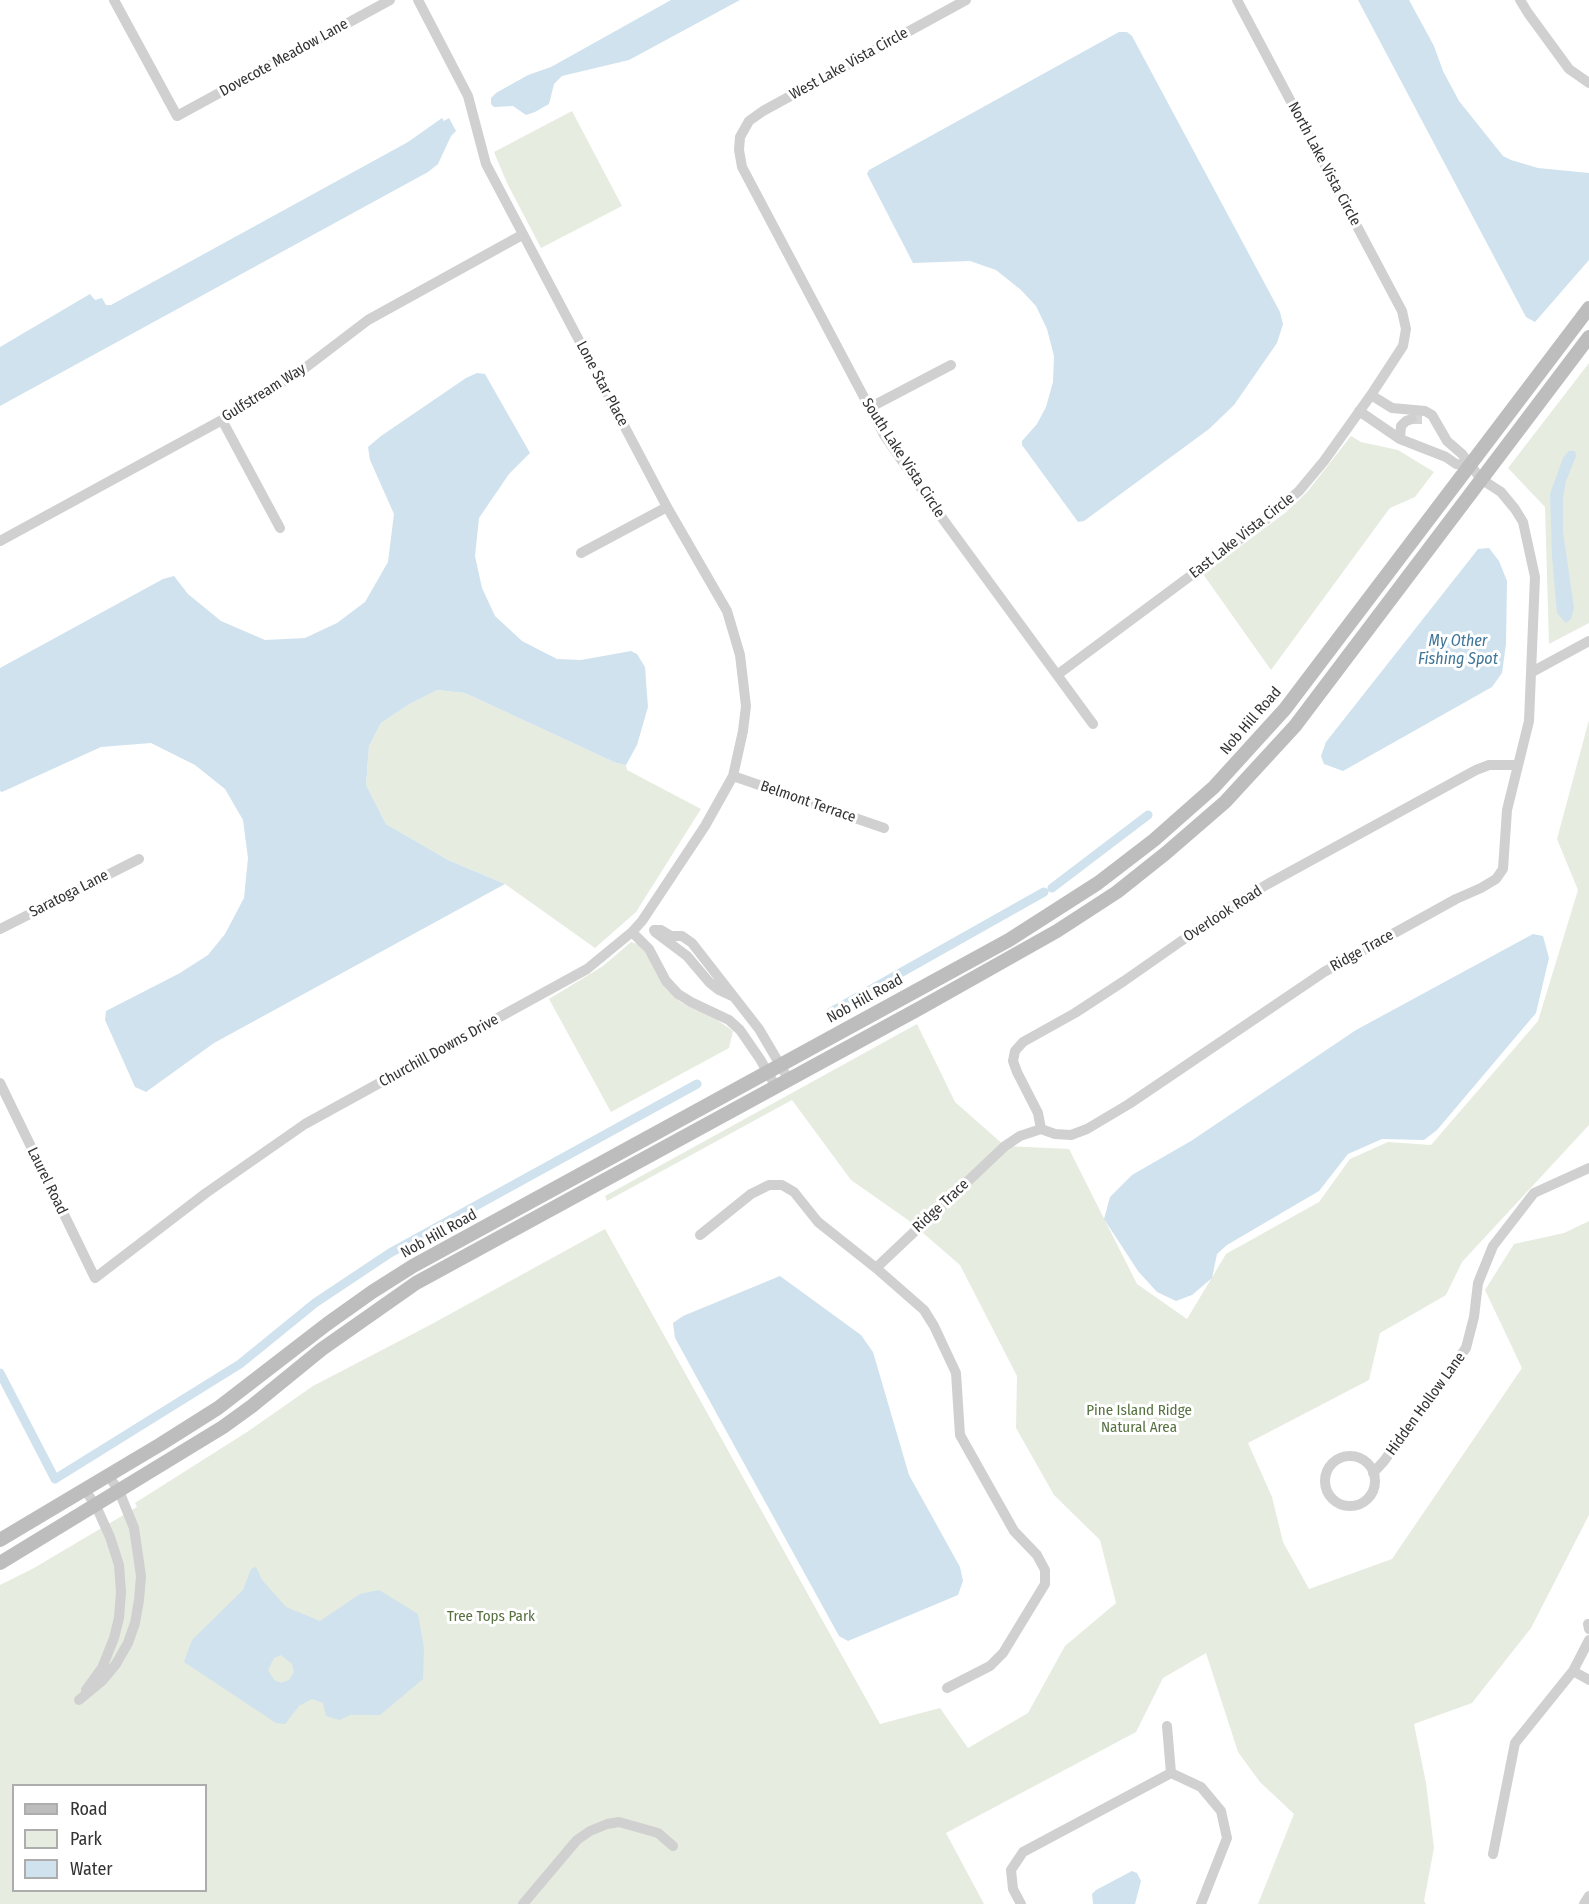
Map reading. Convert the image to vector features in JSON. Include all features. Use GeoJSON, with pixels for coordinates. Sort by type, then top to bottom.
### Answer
{"type":"FeatureCollection","features":[{"type":"Feature","properties":{"kind":"main road","name":"Nob Hill Road"},"geometry":{"type":"LineString","coordinates":[[0,1540],[218,1408],[327,1324],[413,1266],[1009,940],[1098,883],[1182,816],[1214,787],[1285,709],[1589,308]]}},
{"type":"Feature","properties":{"kind":"main road"},"geometry":{"type":"LineString","coordinates":[[0,1563],[223,1427],[252,1407],[322,1349],[416,1284],[1057,931],[1118,892],[1225,802],[1295,726],[1589,337]]}},
{"type":"Feature","properties":{"kind":"street","name":"Dovecote Meadow Lane"},"geometry":{"type":"LineString","coordinates":[[114,0],[177,116],[390,0]]}},
{"type":"Feature","properties":{"kind":"street","name":"Lone Star Place"},"geometry":{"type":"LineString","coordinates":[[418,0],[468,96],[486,164],[667,507],[727,610],[740,655],[746,706],[733,776]]}},
{"type":"Feature","properties":{"kind":"street","name":"West Lake Vista Circle"},"geometry":{"type":"LineString","coordinates":[[740,137],[749,121],[763,111],[966,0]]}},
{"type":"Feature","properties":{"kind":"street","name":"North Lake Vista Circle"},"geometry":{"type":"LineString","coordinates":[[1238,0],[1402,311],[1406,330]]}},
{"type":"Feature","properties":{"kind":"street"},"geometry":{"type":"LineString","coordinates":[[1520,0],[1569,69],[1589,82]]}},
{"type":"Feature","properties":{"kind":"street","name":"South Lake Vista Circle"},"geometry":{"type":"LineString","coordinates":[[740,137],[739,150],[742,167],[884,435],[1093,724]]}},
{"type":"Feature","properties":{"kind":"street","name":"Gulfstream Way"},"geometry":{"type":"LineString","coordinates":[[0,542],[222,420],[305,368],[368,320],[522,235]]}},
{"type":"Feature","properties":{"kind":"street","name":"East Lake Vista Circle"},"geometry":{"type":"LineString","coordinates":[[1057,675],[1263,522],[1299,491],[1324,461],[1371,395],[1403,346],[1406,330]]}},
{"type":"Feature","properties":{"kind":"street"},"geometry":{"type":"LineString","coordinates":[[868,408],[951,365]]}},
{"type":"Feature","properties":{"kind":"street"},"geometry":{"type":"LineString","coordinates":[[1371,395],[1392,408],[1425,411],[1435,419]]}},
{"type":"Feature","properties":{"kind":"street"},"geometry":{"type":"LineString","coordinates":[[1392,408],[1393,412],[1414,420]]}},
{"type":"Feature","properties":{"kind":"street"},"geometry":{"type":"LineString","coordinates":[[1359,411],[1400,439],[1446,457],[1456,464],[1471,466]]}},
{"type":"Feature","properties":{"kind":"street"},"geometry":{"type":"LineString","coordinates":[[1400,439],[1401,426],[1414,420],[1435,419]]}},
{"type":"Feature","properties":{"kind":"street","name":"Ridge Trace"},"geometry":{"type":"LineString","coordinates":[[876,1268],[1005,1146],[1020,1136],[1041,1129],[1055,1134],[1071,1135],[1087,1129],[1129,1104],[1324,972],[1496,879],[1503,869],[1507,810],[1529,721],[1535,577],[1523,522],[1515,509],[1501,492],[1481,479],[1462,454],[1447,441],[1435,419]]}},
{"type":"Feature","properties":{"kind":"street"},"geometry":{"type":"LineString","coordinates":[[222,420],[280,528]]}},
{"type":"Feature","properties":{"kind":"street"},"geometry":{"type":"LineString","coordinates":[[580,553],[667,507]]}},
{"type":"Feature","properties":{"kind":"street"},"geometry":{"type":"LineString","coordinates":[[1532,672],[1589,641]]}},
{"type":"Feature","properties":{"kind":"street","name":"Overlook Road"},"geometry":{"type":"LineString","coordinates":[[1041,1129],[1038,1113],[1013,1061],[1015,1051],[1023,1042],[1075,1013],[1266,885],[1476,770],[1489,765],[1518,765]]}},
{"type":"Feature","properties":{"kind":"street","name":"Belmont Terrace"},"geometry":{"type":"LineString","coordinates":[[733,776],[884,828]]}},
{"type":"Feature","properties":{"kind":"street","name":"Churchill Downs Drive"},"geometry":{"type":"LineString","coordinates":[[95,1278],[206,1193],[305,1124],[587,969],[633,932],[642,921],[705,826],[733,776]]}},
{"type":"Feature","properties":{"kind":"street","name":"Saratoga Lane"},"geometry":{"type":"LineString","coordinates":[[0,929],[139,859]]}},
{"type":"Feature","properties":{"kind":"street"},"geometry":{"type":"LineString","coordinates":[[642,921],[654,930],[661,930],[669,939]]}},
{"type":"Feature","properties":{"kind":"street"},"geometry":{"type":"LineString","coordinates":[[633,932],[649,949],[666,981],[678,994],[723,1016],[740,1030],[776,1087]]}},
{"type":"Feature","properties":{"kind":"street"},"geometry":{"type":"LineString","coordinates":[[659,967],[660,952],[669,939],[682,936],[692,943],[759,1029],[789,1080]]}},
{"type":"Feature","properties":{"kind":"street","name":"Laurel Road"},"geometry":{"type":"LineString","coordinates":[[0,1083],[95,1278]]}},
{"type":"Feature","properties":{"kind":"street","name":"Hidden Hollow Lane"},"geometry":{"type":"LineString","coordinates":[[1373,1473],[1360,1459],[1343,1457],[1335,1461],[1326,1473],[1327,1491],[1340,1504],[1352,1506],[1360,1504],[1371,1494],[1374,1486],[1373,1473],[1466,1348],[1474,1317],[1478,1283],[1493,1246],[1534,1193],[1589,1168]]}},
{"type":"Feature","properties":{"kind":"street"},"geometry":{"type":"LineString","coordinates":[[700,1235],[751,1194],[769,1185],[783,1185],[794,1192],[818,1222],[924,1310],[934,1326],[956,1373],[960,1435],[1014,1531],[1037,1555],[1045,1570],[1045,1584],[1003,1653],[990,1666],[947,1688]]}},
{"type":"Feature","properties":{"kind":"street"},"geometry":{"type":"LineString","coordinates":[[85,1490],[96,1506],[118,1565],[121,1592],[119,1618],[114,1638],[102,1668],[79,1700],[102,1681],[116,1664],[128,1643],[135,1623],[141,1576],[134,1528],[119,1491],[108,1475]]}},
{"type":"Feature","properties":{"kind":"street"},"geometry":{"type":"LineString","coordinates":[[1588,1624],[1589,1629]]}},
{"type":"Feature","properties":{"kind":"street"},"geometry":{"type":"LineString","coordinates":[[1493,1854],[1515,1743],[1573,1671],[1589,1640]]}},
{"type":"Feature","properties":{"kind":"street"},"geometry":{"type":"LineString","coordinates":[[1573,1671],[1589,1680]]}},
{"type":"Feature","properties":{"kind":"street"},"geometry":{"type":"LineString","coordinates":[[1167,1726],[1171,1773]]}},
{"type":"Feature","properties":{"kind":"street"},"geometry":{"type":"LineString","coordinates":[[1021,1904],[1013,1890],[1011,1870],[1023,1852],[1171,1773]]}},
{"type":"Feature","properties":{"kind":"street"},"geometry":{"type":"LineString","coordinates":[[1171,1773],[1201,1786],[1221,1811],[1227,1838],[1201,1904]]}},
{"type":"Feature","properties":{"kind":"street"},"geometry":{"type":"LineString","coordinates":[[523,1904],[577,1840],[590,1831],[607,1824],[620,1822],[658,1833],[673,1846]]}},
{"type":"Feature","properties":{"kind":"street"},"geometry":{"type":"LineString","coordinates":[[1584,1904],[1589,1896]]}},
{"type":"Feature","properties":{"kind":"green space"},"geometry":{"type":"Polygon","coordinates":[[[572,111],[622,206],[541,248],[507,183],[494,152],[572,111]]]}},
{"type":"Feature","properties":{"kind":"green space"},"geometry":{"type":"Polygon","coordinates":[[[1589,363],[1589,623],[1549,644],[1545,507],[1508,468],[1589,363]]]}},
{"type":"Feature","properties":{"kind":"green space"},"geometry":{"type":"Polygon","coordinates":[[[1351,436],[1361,442],[1398,450],[1434,472],[1415,497],[1390,508],[1271,670],[1203,574],[1285,513],[1307,492],[1351,436]]]}},
{"type":"Feature","properties":{"kind":"green space"},"geometry":{"type":"Polygon","coordinates":[[[437,690],[465,693],[616,763],[626,765],[627,770],[701,809],[636,912],[595,948],[505,884],[448,860],[386,824],[366,785],[369,746],[381,723],[408,705],[437,690]]]}},
{"type":"Feature","properties":{"kind":"green space"},"geometry":{"type":"Polygon","coordinates":[[[1589,720],[1589,1125],[1462,1262],[1446,1295],[1380,1333],[1369,1380],[1248,1443],[1272,1497],[1283,1542],[1309,1589],[1392,1559],[1522,1368],[1485,1290],[1514,1244],[1564,1233],[1589,1221],[1589,1515],[1531,1628],[1472,1703],[1414,1724],[1426,1783],[1434,1848],[1424,1901],[1426,1904],[1258,1904],[1294,1814],[1260,1782],[1238,1752],[1206,1653],[1163,1678],[1136,1732],[946,1833],[984,1904],[0,1904],[0,1585],[34,1568],[137,1507],[135,1503],[247,1432],[313,1386],[605,1229],[880,1724],[940,1708],[968,1748],[1028,1713],[1065,1646],[1116,1603],[1100,1540],[1054,1495],[1016,1428],[1017,1376],[960,1265],[908,1220],[851,1180],[792,1100],[607,1201],[605,1196],[917,1024],[955,1102],[1005,1146],[1069,1149],[1137,1284],[1187,1319],[1226,1254],[1319,1202],[1350,1159],[1388,1142],[1431,1145],[1538,1021],[1578,890],[1557,839],[1589,720]]]}},
{"type":"Feature","properties":{"kind":"green space"},"geometry":{"type":"Polygon","coordinates":[[[631,942],[638,944],[648,956],[667,990],[680,1002],[713,1017],[733,1031],[729,1048],[611,1112],[549,999],[603,966],[631,942]]]}},
{"type":"Feature","properties":{"kind":"water"},"geometry":{"type":"Polygon","coordinates":[[[671,0],[740,0],[629,60],[562,76],[554,84],[549,104],[535,112],[526,115],[513,106],[494,107],[491,104],[491,98],[496,93],[528,75],[551,67],[671,0]]]}},
{"type":"Feature","properties":{"kind":"water"},"geometry":{"type":"Polygon","coordinates":[[[1358,0],[1409,0],[1434,46],[1443,71],[1459,101],[1503,156],[1538,168],[1589,173],[1589,260],[1535,322],[1526,317],[1358,0]]]}},
{"type":"Feature","properties":{"kind":"water"},"geometry":{"type":"Polygon","coordinates":[[[1119,32],[1127,32],[1132,36],[1280,312],[1283,324],[1277,343],[1234,405],[1209,429],[1084,521],[1078,522],[1022,445],[1022,441],[1037,424],[1046,407],[1053,382],[1054,356],[1047,329],[1036,306],[1021,290],[996,270],[970,261],[913,263],[867,174],[869,170],[1119,32]]]}},
{"type":"Feature","properties":{"kind":"water"},"geometry":{"type":"Polygon","coordinates":[[[442,118],[444,121],[449,118],[456,131],[451,136],[438,164],[428,172],[0,406],[0,347],[90,294],[95,300],[102,298],[106,305],[111,305],[408,142],[442,118]]]}},
{"type":"Feature","properties":{"kind":"water"},"geometry":{"type":"Polygon","coordinates":[[[477,373],[485,374],[530,453],[509,474],[479,518],[475,556],[482,588],[495,616],[522,641],[557,659],[581,660],[631,651],[637,654],[645,667],[648,707],[637,745],[626,765],[616,763],[465,693],[437,690],[408,705],[381,723],[369,746],[366,785],[386,824],[448,860],[505,884],[214,1043],[146,1092],[135,1087],[105,1020],[106,1011],[180,973],[208,955],[225,934],[244,898],[248,858],[243,820],[225,789],[195,765],[151,743],[101,747],[0,791],[0,668],[163,579],[174,576],[188,594],[221,621],[265,640],[305,638],[337,623],[365,602],[388,562],[394,514],[370,460],[368,447],[466,378],[477,373]]]}},
{"type":"Feature","properties":{"kind":"water"},"geometry":{"type":"Polygon","coordinates":[[[1569,451],[1575,451],[1576,456],[1566,481],[1563,498],[1563,532],[1574,608],[1571,619],[1566,623],[1557,613],[1550,494],[1563,458],[1569,451]]]}},
{"type":"Feature","properties":{"kind":"water","name":"My Other Fishing Spot"},"geometry":{"type":"Polygon","coordinates":[[[1489,548],[1499,561],[1507,581],[1506,644],[1502,673],[1492,687],[1343,771],[1324,764],[1321,756],[1326,742],[1478,549],[1489,548]]]}},
{"type":"Feature","properties":{"kind":"water"},"geometry":{"type":"Polygon","coordinates":[[[1533,934],[1543,936],[1549,958],[1536,1013],[1437,1130],[1424,1140],[1382,1139],[1348,1154],[1319,1191],[1227,1245],[1217,1254],[1212,1278],[1192,1295],[1176,1301],[1157,1292],[1138,1271],[1104,1219],[1110,1197],[1132,1175],[1191,1141],[1356,1030],[1533,934]]]}},
{"type":"Feature","properties":{"kind":"water"},"geometry":{"type":"Polygon","coordinates":[[[780,1276],[861,1335],[873,1352],[909,1475],[960,1567],[963,1581],[958,1595],[848,1641],[839,1636],[675,1338],[673,1323],[683,1316],[780,1276]]]}},
{"type":"Feature","properties":{"kind":"water"},"geometry":{"type":"Polygon","coordinates":[[[256,1567],[262,1580],[286,1607],[320,1621],[360,1594],[379,1590],[418,1614],[424,1648],[423,1679],[380,1715],[350,1715],[340,1720],[326,1716],[323,1703],[312,1699],[299,1706],[285,1724],[276,1723],[184,1662],[192,1640],[243,1590],[251,1569],[256,1567]],[[281,1655],[274,1658],[268,1670],[274,1680],[281,1683],[289,1680],[294,1672],[292,1664],[281,1655]]]}},
{"type":"Feature","properties":{"kind":"water"},"geometry":{"type":"Polygon","coordinates":[[[1132,1871],[1137,1873],[1141,1881],[1135,1904],[1093,1904],[1092,1894],[1096,1890],[1132,1871]]]}},
{"type":"Feature","properties":{"kind":"waterway"},"geometry":{"type":"LineString","coordinates":[[1052,888],[1148,815]]}},
{"type":"Feature","properties":{"kind":"waterway"},"geometry":{"type":"LineString","coordinates":[[831,1012],[1044,892]]}},
{"type":"Feature","properties":{"kind":"waterway"},"geometry":{"type":"LineString","coordinates":[[0,1373],[55,1479],[240,1364],[315,1303],[390,1253],[697,1084]]}},
{"type":"Feature","properties":{"kind":"tunnel"},"geometry":{"type":"LineString","coordinates":[[1412,419],[1423,419]]}},
{"type":"Feature","properties":{"kind":"park label","name":"Pine Island Ridge Natural Area"},"geometry":{"type":"Point","coordinates":[1139,1420]}},
{"type":"Feature","properties":{"kind":"park label","name":"Tree Tops Park"},"geometry":{"type":"Point","coordinates":[491,1617]}}]}
